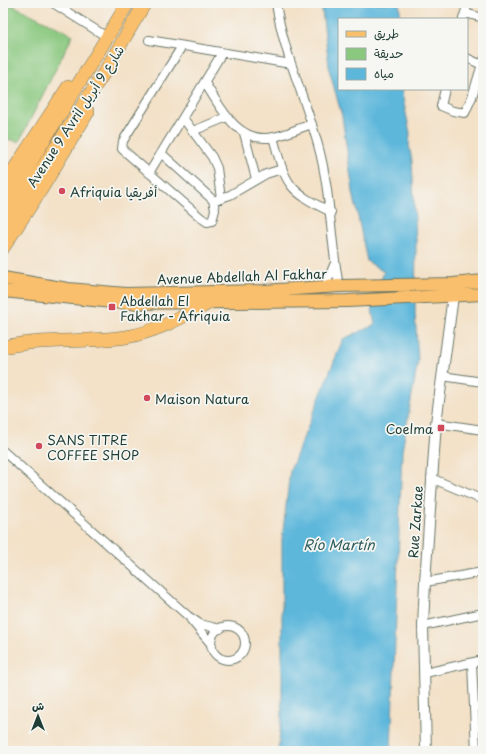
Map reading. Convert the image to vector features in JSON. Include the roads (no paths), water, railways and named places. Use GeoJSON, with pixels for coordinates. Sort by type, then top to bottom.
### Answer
{"type":"FeatureCollection","features":[{"type":"Feature","properties":{"kind":"highway","name":"Avenue 9 Avril شارع 9 أبريل"},"geometry":{"type":"LineString","coordinates":[[3,207],[128,3]]}},
{"type":"Feature","properties":{"kind":"highway","name":"Avenue 9 Avril شارع 9 أبريل"},"geometry":{"type":"LineString","coordinates":[[3,229],[105,71],[145,3]]}},
{"type":"Feature","properties":{"kind":"highway"},"geometry":{"type":"LineString","coordinates":[[3,186],[58,101],[69,86],[91,65]]}},
{"type":"Feature","properties":{"kind":"highway"},"geometry":{"type":"LineString","coordinates":[[3,248],[87,114],[105,71]]}},
{"type":"Feature","properties":{"kind":"highway"},"geometry":{"type":"LineString","coordinates":[[3,346],[38,342],[126,337],[160,327],[211,302]]}},
{"type":"Feature","properties":{"kind":"main road","name":"Avenue Abdellah Al Fakhar"},"geometry":{"type":"LineString","coordinates":[[3,278],[68,289],[126,294],[264,291],[342,286],[453,284],[483,281]]}},
{"type":"Feature","properties":{"kind":"main road","name":"Avenue Abdellah Al Fakhar"},"geometry":{"type":"LineString","coordinates":[[3,291],[123,303],[348,301],[483,294]]}},
{"type":"Feature","properties":{"kind":"street"},"geometry":{"type":"LineString","coordinates":[[53,3],[107,37]]}},
{"type":"Feature","properties":{"kind":"street"},"geometry":{"type":"LineString","coordinates":[[276,3],[284,42],[312,124],[325,175],[331,212],[334,264],[342,286]]}},
{"type":"Feature","properties":{"kind":"street"},"geometry":{"type":"LineString","coordinates":[[468,3],[464,16],[483,18]]}},
{"type":"Feature","properties":{"kind":"street"},"geometry":{"type":"LineString","coordinates":[[149,40],[291,64]]}},
{"type":"Feature","properties":{"kind":"street"},"geometry":{"type":"LineString","coordinates":[[182,46],[122,145],[125,153],[207,222],[212,222],[217,199],[217,168],[212,157],[183,118]]}},
{"type":"Feature","properties":{"kind":"street"},"geometry":{"type":"LineString","coordinates":[[149,173],[222,53]]}},
{"type":"Feature","properties":{"kind":"street"},"geometry":{"type":"LineString","coordinates":[[445,90],[441,106],[465,113],[472,97],[482,63],[468,58]]}},
{"type":"Feature","properties":{"kind":"street"},"geometry":{"type":"LineString","coordinates":[[205,83],[227,117],[244,133],[254,137],[273,137],[312,124]]}},
{"type":"Feature","properties":{"kind":"street"},"geometry":{"type":"LineString","coordinates":[[193,131],[227,117]]}},
{"type":"Feature","properties":{"kind":"street"},"geometry":{"type":"LineString","coordinates":[[244,133],[256,179]]}},
{"type":"Feature","properties":{"kind":"street"},"geometry":{"type":"LineString","coordinates":[[273,137],[282,169],[288,182],[296,192],[305,199],[331,212]]}},
{"type":"Feature","properties":{"kind":"street"},"geometry":{"type":"LineString","coordinates":[[161,153],[217,199]]}},
{"type":"Feature","properties":{"kind":"street"},"geometry":{"type":"LineString","coordinates":[[217,199],[256,179],[282,169]]}},
{"type":"Feature","properties":{"kind":"street"},"geometry":{"type":"LineString","coordinates":[[325,287],[334,264]]}},
{"type":"Feature","properties":{"kind":"street","name":"Rue Zarkae"},"geometry":{"type":"LineString","coordinates":[[426,751],[423,626],[431,478],[436,424],[453,296]]}},
{"type":"Feature","properties":{"kind":"street"},"geometry":{"type":"LineString","coordinates":[[442,376],[483,382]]}},
{"type":"Feature","properties":{"kind":"street"},"geometry":{"type":"LineString","coordinates":[[436,424],[483,430]]}},
{"type":"Feature","properties":{"kind":"street"},"geometry":{"type":"LineString","coordinates":[[3,451],[188,616],[200,624],[220,629],[230,627],[240,631],[245,640],[244,651],[236,658],[226,660],[216,655],[212,645],[188,616]]}},
{"type":"Feature","properties":{"kind":"street"},"geometry":{"type":"LineString","coordinates":[[431,478],[483,500]]}},
{"type":"Feature","properties":{"kind":"street"},"geometry":{"type":"LineString","coordinates":[[425,582],[483,572]]}},
{"type":"Feature","properties":{"kind":"street"},"geometry":{"type":"LineString","coordinates":[[423,626],[483,613]]}},
{"type":"Feature","properties":{"kind":"street"},"geometry":{"type":"LineString","coordinates":[[212,645],[213,636],[220,629]]}},
{"type":"Feature","properties":{"kind":"street"},"geometry":{"type":"LineString","coordinates":[[425,673],[483,660]]}},
{"type":"Feature","properties":{"kind":"street"},"geometry":{"type":"LineString","coordinates":[[472,662],[476,751]]}},
{"type":"Feature","properties":{"kind":"water","name":"Río Martín"},"geometry":{"type":"Polygon","coordinates":[[[321,3],[399,3],[401,18],[338,18],[338,90],[401,90],[410,133],[409,145],[412,161],[416,242],[415,313],[418,361],[402,451],[391,751],[278,751],[282,714],[282,540],[290,471],[343,339],[375,325],[371,304],[384,272],[367,261],[353,192],[342,116],[330,73],[321,3]]]}},
{"type":"Feature","properties":{"kind":"place","name":"Afriquia أفريقيا"},"geometry":{"type":"Point","coordinates":[62,191]}},
{"type":"Feature","properties":{"kind":"place","name":"Abdellah El Fakhar - Afriquia"},"geometry":{"type":"Point","coordinates":[112,307]}},
{"type":"Feature","properties":{"kind":"place","name":"Maison Natura"},"geometry":{"type":"Point","coordinates":[147,398]}},
{"type":"Feature","properties":{"kind":"place","name":"Coelma"},"geometry":{"type":"Point","coordinates":[441,428]}},
{"type":"Feature","properties":{"kind":"place","name":"SANS TITRE COFFEE SHOP"},"geometry":{"type":"Point","coordinates":[39,446]}}]}
